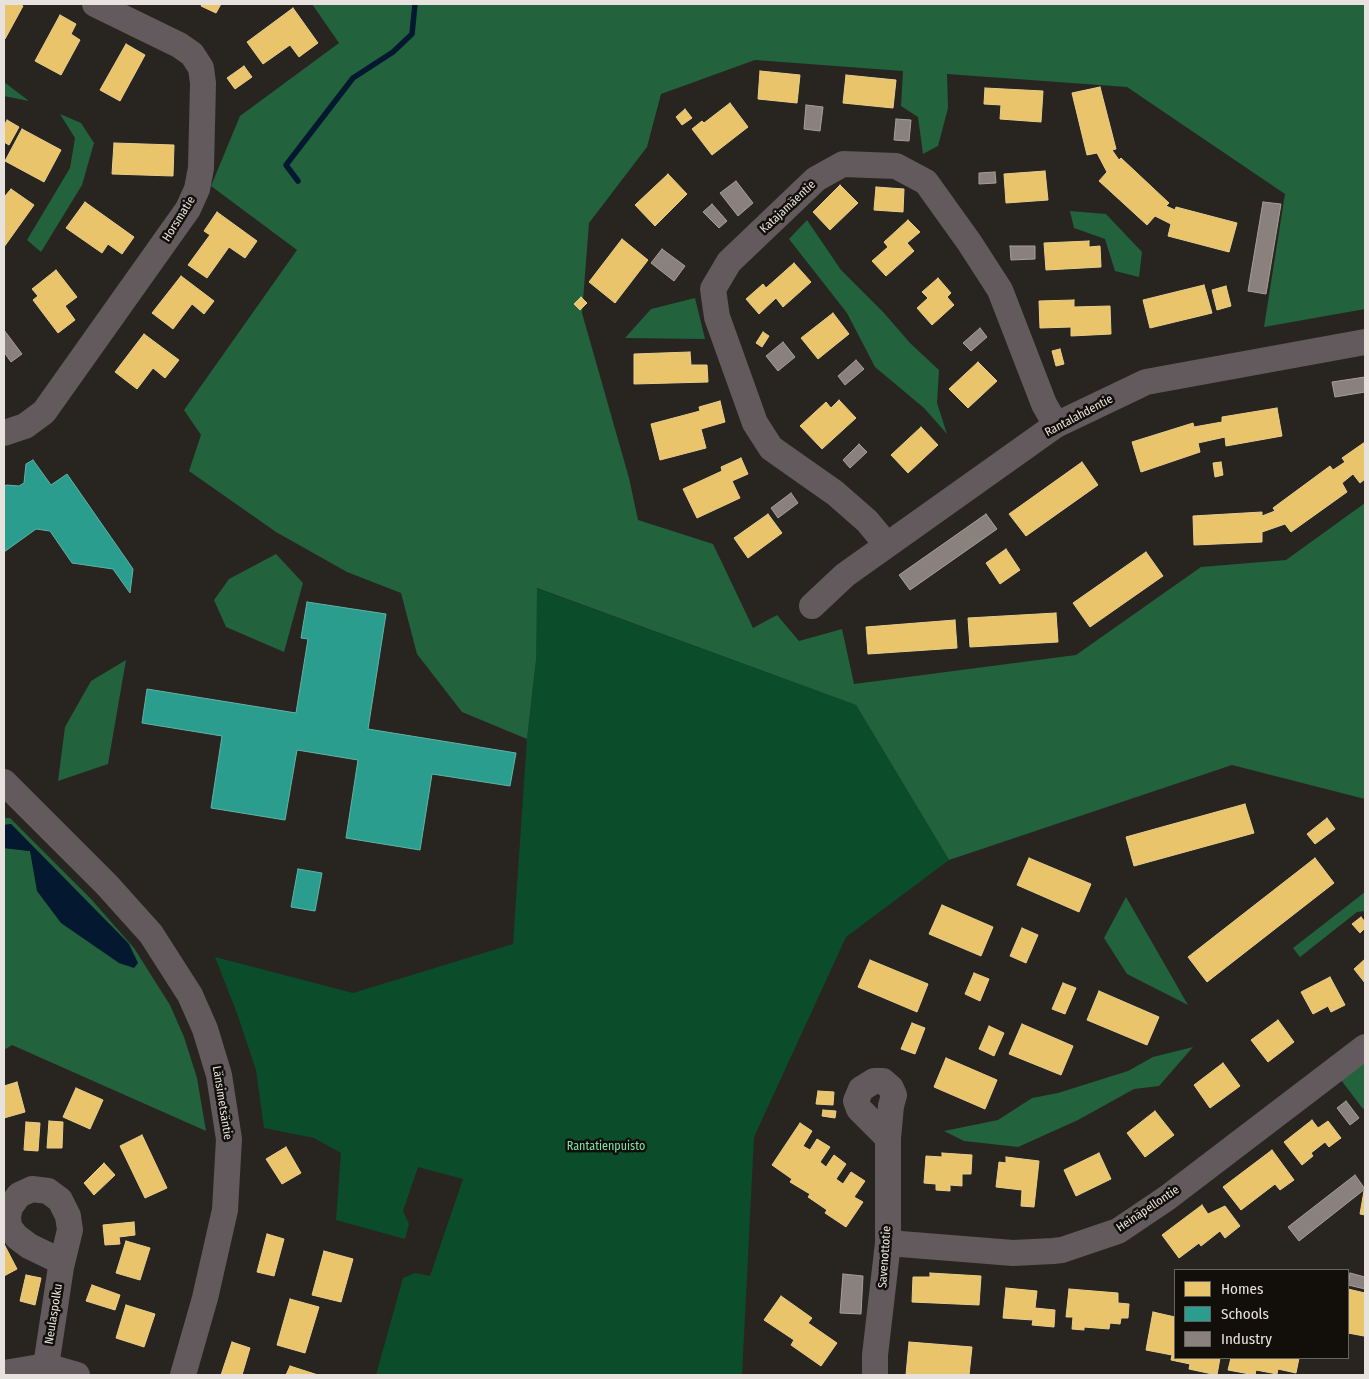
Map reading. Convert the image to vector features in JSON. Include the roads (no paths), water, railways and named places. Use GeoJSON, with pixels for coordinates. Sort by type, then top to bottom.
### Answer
{"type":"FeatureCollection","features":[{"type":"Feature","properties":{"kind":"street","name":"Horsmatie"},"geometry":{"type":"LineString","coordinates":[[4,433],[25,426],[44,412],[188,209],[197,189],[200,168],[203,83],[201,68],[192,54],[179,45],[95,4]]}},
{"type":"Feature","properties":{"kind":"street","name":"Katajamäentie"},"geometry":{"type":"LineString","coordinates":[[887,545],[867,521],[836,493],[771,448],[755,423],[717,317],[713,289],[729,262],[816,179],[843,164],[896,166],[926,182],[969,242],[1000,290],[1041,396],[1056,425]]}},
{"type":"Feature","properties":{"kind":"street","name":"Rantalahdentie"},"geometry":{"type":"LineString","coordinates":[[812,606],[845,574],[1056,425],[1146,382],[1365,342]]}},
{"type":"Feature","properties":{"kind":"street","name":"Länsimetsäntie"},"geometry":{"type":"LineString","coordinates":[[4,782],[108,885],[151,934],[190,995],[206,1029],[219,1075],[229,1139],[225,1210],[206,1298],[183,1375]]}},
{"type":"Feature","properties":{"kind":"street","name":"Heinäpellontie"},"geometry":{"type":"LineString","coordinates":[[888,1243],[1013,1253],[1062,1250],[1118,1231],[1168,1198],[1365,1047]]}},
{"type":"Feature","properties":{"kind":"street","name":"Savenottotie"},"geometry":{"type":"LineString","coordinates":[[875,1375],[875,1355],[888,1243],[888,1138]]}},
{"type":"Feature","properties":{"kind":"street","name":"Neulaspolku"},"geometry":{"type":"LineString","coordinates":[[46,1366],[62,1262]]}},
{"type":"Feature","properties":{"kind":"street"},"geometry":{"type":"LineString","coordinates":[[4,1373],[46,1366],[77,1375]]}},
{"type":"Feature","properties":{"kind":"water"},"geometry":{"type":"Polygon","coordinates":[[[11,824],[129,944],[138,963],[134,968],[119,963],[61,923],[37,891],[30,851],[4,848],[4,825],[11,824]]]}},
{"type":"Feature","properties":{"kind":"waterway"},"geometry":{"type":"LineString","coordinates":[[298,181],[286,165],[353,78],[393,52],[412,34],[415,4]]}},
{"type":"Feature","properties":{"kind":"park label","name":"Rantatienpuisto"},"geometry":{"type":"Point","coordinates":[606,1147]}}]}
